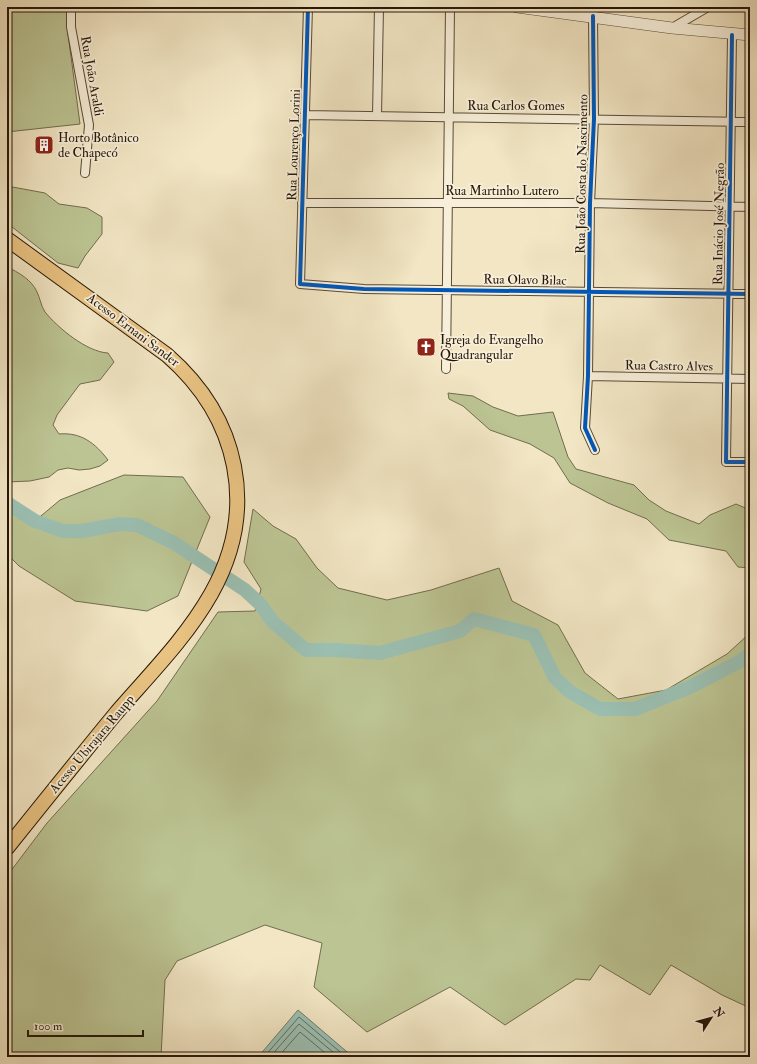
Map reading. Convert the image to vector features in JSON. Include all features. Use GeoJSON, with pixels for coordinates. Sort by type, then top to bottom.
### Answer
{"type":"FeatureCollection","features":[{"type":"Feature","properties":{"kind":"highway","name":"Acesso Ernani Sander"},"geometry":{"type":"LineString","coordinates":[[7,238],[149,341],[185,370],[218,416],[231,449],[236,471],[235,521],[226,562],[211,595],[179,642]]}},
{"type":"Feature","properties":{"kind":"highway","name":"Acesso Ubirajara Raupp"},"geometry":{"type":"LineString","coordinates":[[7,848],[82,755],[179,642]]}},
{"type":"Feature","properties":{"kind":"street","name":"Rua João Araldi"},"geometry":{"type":"LineString","coordinates":[[71,7],[71,27],[89,125],[85,173]]}},
{"type":"Feature","properties":{"kind":"street","name":"Rua Lourenço Lorini"},"geometry":{"type":"LineString","coordinates":[[300,284],[308,7]]}},
{"type":"Feature","properties":{"kind":"street"},"geometry":{"type":"LineString","coordinates":[[377,116],[379,7]]}},
{"type":"Feature","properties":{"kind":"street"},"geometry":{"type":"LineString","coordinates":[[446,369],[448,202],[447,117],[450,7]]}},
{"type":"Feature","properties":{"kind":"street"},"geometry":{"type":"LineString","coordinates":[[517,7],[593,16],[672,28],[732,35],[750,35]]}},
{"type":"Feature","properties":{"kind":"street"},"geometry":{"type":"LineString","coordinates":[[672,28],[708,7]]}},
{"type":"Feature","properties":{"kind":"street","name":"Rua João Costa do Nascimento"},"geometry":{"type":"LineString","coordinates":[[593,16],[594,119],[590,203],[588,376],[585,428],[595,450]]}},
{"type":"Feature","properties":{"kind":"street","name":"Rua Inácio José Negrão"},"geometry":{"type":"LineString","coordinates":[[732,35],[726,462],[750,462]]}},
{"type":"Feature","properties":{"kind":"street","name":"Rua Carlos Gomes"},"geometry":{"type":"LineString","coordinates":[[305,115],[750,122]]}},
{"type":"Feature","properties":{"kind":"street","name":"Rua Martinho Lutero"},"geometry":{"type":"LineString","coordinates":[[302,203],[590,203],[750,207]]}},
{"type":"Feature","properties":{"kind":"street","name":"Rua Olavo Bilac"},"geometry":{"type":"LineString","coordinates":[[300,284],[364,289],[589,290],[750,294]]}},
{"type":"Feature","properties":{"kind":"street","name":"Rua Castro Alves"},"geometry":{"type":"LineString","coordinates":[[588,376],[750,380]]}},
{"type":"Feature","properties":{"kind":"green space"},"geometry":{"type":"Polygon","coordinates":[[[7,7],[68,7],[68,34],[80,124],[7,132],[7,7]]]}},
{"type":"Feature","properties":{"kind":"green space"},"geometry":{"type":"Polygon","coordinates":[[[7,186],[45,193],[59,204],[87,208],[102,217],[102,234],[85,256],[78,268],[58,263],[7,223],[7,186]]]}},
{"type":"Feature","properties":{"kind":"green space"},"geometry":{"type":"Polygon","coordinates":[[[7,267],[20,274],[32,284],[45,312],[57,325],[82,344],[100,352],[108,353],[114,362],[100,380],[80,384],[57,415],[53,425],[59,434],[81,437],[98,448],[108,460],[100,466],[79,470],[68,468],[58,470],[49,477],[30,481],[7,482],[7,267]]]}},
{"type":"Feature","properties":{"kind":"green space"},"geometry":{"type":"Polygon","coordinates":[[[448,393],[473,396],[493,407],[518,416],[553,412],[568,457],[576,469],[634,485],[649,500],[666,511],[699,524],[710,515],[736,504],[750,510],[750,568],[738,567],[726,551],[669,540],[647,519],[608,503],[570,483],[554,458],[530,444],[490,430],[463,406],[449,399],[448,393]]]}},
{"type":"Feature","properties":{"kind":"green space"},"geometry":{"type":"Polygon","coordinates":[[[124,475],[183,477],[210,517],[178,596],[147,611],[75,601],[19,566],[7,554],[7,503],[35,521],[60,500],[124,475]]]}},
{"type":"Feature","properties":{"kind":"green space"},"geometry":{"type":"Polygon","coordinates":[[[253,509],[273,526],[296,539],[317,568],[338,588],[387,600],[431,590],[499,568],[512,601],[558,625],[585,673],[618,699],[666,690],[727,654],[750,633],[750,1008],[722,995],[671,965],[650,995],[600,965],[590,980],[576,979],[505,1025],[450,987],[367,1032],[314,987],[322,943],[265,925],[177,961],[165,980],[161,1057],[7,1057],[7,876],[47,823],[157,701],[218,612],[255,611],[261,589],[244,562],[253,509]]]}},
{"type":"Feature","properties":{"kind":"water"},"geometry":{"type":"Polygon","coordinates":[[[298,1010],[353,1057],[258,1057],[298,1010]]]}},
{"type":"Feature","properties":{"kind":"waterway"},"geometry":{"type":"LineString","coordinates":[[7,503],[35,521],[63,531],[82,531],[120,524],[137,525],[174,543],[245,590],[260,604],[273,622],[306,650],[336,650],[380,653],[460,631],[474,619],[534,635],[555,678],[570,692],[600,709],[635,709],[690,687],[739,662],[750,654]]}},
{"type":"Feature","properties":{"kind":"cycle path"},"geometry":{"type":"LineString","coordinates":[[308,7],[300,284],[364,289],[750,294]]}},
{"type":"Feature","properties":{"kind":"cycle path"},"geometry":{"type":"LineString","coordinates":[[593,16],[594,119],[590,203],[588,376],[585,428],[595,450]]}},
{"type":"Feature","properties":{"kind":"cycle path"},"geometry":{"type":"LineString","coordinates":[[732,35],[726,462],[750,462]]}},
{"type":"Feature","properties":{"kind":"place","name":"Horto Botânico de Chapecó"},"geometry":{"type":"Point","coordinates":[44,145]}},
{"type":"Feature","properties":{"kind":"place","name":"Igreja do Evangelho Quadrangular"},"geometry":{"type":"Point","coordinates":[426,347]}}]}
